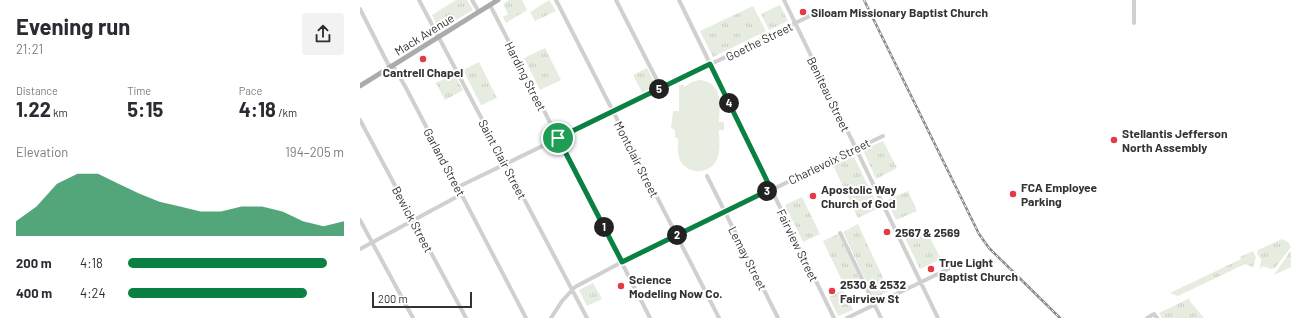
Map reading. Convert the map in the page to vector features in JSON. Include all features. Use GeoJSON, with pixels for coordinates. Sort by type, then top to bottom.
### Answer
{"type":"FeatureCollection","features":[{"type":"Feature","properties":{"kind":"main road","name":"Mack Avenue"},"geometry":{"type":"LineString","coordinates":[[360,86],[498,0]]}},
{"type":"Feature","properties":{"kind":"street","name":"Saint Clair Street"},"geometry":{"type":"LineString","coordinates":[[419,0],[440,37],[587,318]]}},
{"type":"Feature","properties":{"kind":"street"},"geometry":{"type":"LineString","coordinates":[[472,0],[478,12]]}},
{"type":"Feature","properties":{"kind":"street","name":"Montclair Street"},"geometry":{"type":"LineString","coordinates":[[556,0],[719,318]]}},
{"type":"Feature","properties":{"kind":"street"},"geometry":{"type":"LineString","coordinates":[[616,0],[661,88]]}},
{"type":"Feature","properties":{"kind":"street","name":"Fairview Street"},"geometry":{"type":"LineString","coordinates":[[679,0],[834,318]]}},
{"type":"Feature","properties":{"kind":"street","name":"Beniteau Street"},"geometry":{"type":"LineString","coordinates":[[784,0],[938,318]]}},
{"type":"Feature","properties":{"kind":"street"},"geometry":{"type":"LineString","coordinates":[[1134,0],[1134,23]]}},
{"type":"Feature","properties":{"kind":"street","name":"Harding Street"},"geometry":{"type":"LineString","coordinates":[[490,5],[650,318]]}},
{"type":"Feature","properties":{"kind":"street","name":"Garland Street"},"geometry":{"type":"LineString","coordinates":[[360,9],[388,64],[395,69],[406,88],[526,318]]}},
{"type":"Feature","properties":{"kind":"street","name":"Goethe Street"},"geometry":{"type":"LineString","coordinates":[[458,187],[822,10]]}},
{"type":"Feature","properties":{"kind":"street","name":"Bewick Street"},"geometry":{"type":"LineString","coordinates":[[360,120],[466,318]]}},
{"type":"Feature","properties":{"kind":"street","name":"Charlevoix Street"},"geometry":{"type":"LineString","coordinates":[[551,318],[562,301],[572,290],[622,262],[883,136]]}},
{"type":"Feature","properties":{"kind":"street","name":"Lemay Street"},"geometry":{"type":"LineString","coordinates":[[707,176],[778,318]]}},
{"type":"Feature","properties":{"kind":"street"},"geometry":{"type":"LineString","coordinates":[[360,248],[462,194]]}},
{"type":"Feature","properties":{"kind":"street"},"geometry":{"type":"LineString","coordinates":[[360,220],[413,318]]}},
{"type":"Feature","properties":{"kind":"street"},"geometry":{"type":"LineString","coordinates":[[840,233],[881,318]]}},
{"type":"Feature","properties":{"kind":"street"},"geometry":{"type":"LineString","coordinates":[[847,318],[948,269]]}},
{"type":"Feature","properties":{"kind":"street"},"geometry":{"type":"LineString","coordinates":[[1146,318],[1156,316]]}},
{"type":"Feature","properties":{"kind":"green space"},"geometry":{"type":"Polygon","coordinates":[[[456,0],[467,0],[473,10],[439,30],[432,15],[456,0]]]}},
{"type":"Feature","properties":{"kind":"green space"},"geometry":{"type":"Polygon","coordinates":[[[509,0],[522,0],[527,10],[506,23],[503,17],[508,14],[503,4],[509,0]]]}},
{"type":"Feature","properties":{"kind":"green space"},"geometry":{"type":"Polygon","coordinates":[[[549,0],[556,11],[535,21],[530,12],[549,0]]]}},
{"type":"Feature","properties":{"kind":"green space"},"geometry":{"type":"Polygon","coordinates":[[[780,5],[788,21],[769,30],[761,14],[780,5]]]}},
{"type":"Feature","properties":{"kind":"green space"},"geometry":{"type":"Polygon","coordinates":[[[753,6],[766,31],[713,57],[700,31],[753,6]]]}},
{"type":"Feature","properties":{"kind":"green space"},"geometry":{"type":"Polygon","coordinates":[[[545,48],[561,80],[540,90],[524,58],[545,48]]]}},
{"type":"Feature","properties":{"kind":"green space"},"geometry":{"type":"Polygon","coordinates":[[[479,62],[497,98],[481,105],[463,70],[479,62]]]}},
{"type":"Feature","properties":{"kind":"green space"},"geometry":{"type":"Polygon","coordinates":[[[647,68],[656,86],[642,92],[633,75],[647,68]]]}},
{"type":"Feature","properties":{"kind":"green space"},"geometry":{"type":"Polygon","coordinates":[[[454,74],[463,90],[445,100],[436,83],[454,74]]]}},
{"type":"Feature","properties":{"kind":"green space"},"geometry":{"type":"Polygon","coordinates":[[[699,80],[707,82],[716,89],[720,108],[719,122],[724,122],[724,130],[719,130],[718,156],[714,164],[705,170],[694,171],[688,169],[680,160],[678,152],[678,138],[675,138],[675,130],[671,128],[673,111],[679,111],[679,85],[684,85],[684,87],[699,80]]]}},
{"type":"Feature","properties":{"kind":"green space"},"geometry":{"type":"Polygon","coordinates":[[[883,141],[897,168],[876,179],[863,150],[883,141]]]}},
{"type":"Feature","properties":{"kind":"green space"},"geometry":{"type":"Polygon","coordinates":[[[853,155],[879,208],[858,218],[833,165],[853,155]]]}},
{"type":"Feature","properties":{"kind":"green space"},"geometry":{"type":"Polygon","coordinates":[[[908,191],[917,211],[896,220],[887,200],[908,191]]]}},
{"type":"Feature","properties":{"kind":"green space"},"geometry":{"type":"Polygon","coordinates":[[[802,197],[820,234],[803,242],[785,205],[802,197]]]}},
{"type":"Feature","properties":{"kind":"green space"},"geometry":{"type":"Polygon","coordinates":[[[858,224],[889,291],[874,298],[843,232],[858,224]]]}},
{"type":"Feature","properties":{"kind":"green space"},"geometry":{"type":"Polygon","coordinates":[[[925,228],[941,259],[920,269],[905,238],[925,228]]]}},
{"type":"Feature","properties":{"kind":"green space"},"geometry":{"type":"Polygon","coordinates":[[[838,234],[862,284],[847,291],[823,241],[838,234]]]}},
{"type":"Feature","properties":{"kind":"green space"},"geometry":{"type":"Polygon","coordinates":[[[1282,239],[1288,242],[1291,247],[1275,268],[1271,269],[1263,266],[1260,269],[1261,260],[1257,253],[1258,250],[1282,239]]]}},
{"type":"Feature","properties":{"kind":"green space"},"geometry":{"type":"Polygon","coordinates":[[[1291,250],[1291,267],[1274,275],[1291,250]]]}},
{"type":"Feature","properties":{"kind":"green space"},"geometry":{"type":"Polygon","coordinates":[[[1253,251],[1256,257],[1253,267],[1245,264],[1178,296],[1170,293],[1241,259],[1240,257],[1253,251]]]}},
{"type":"Feature","properties":{"kind":"green space"},"geometry":{"type":"Polygon","coordinates":[[[593,283],[602,299],[587,306],[579,290],[593,283]]]}},
{"type":"Feature","properties":{"kind":"green space"},"geometry":{"type":"Polygon","coordinates":[[[843,290],[853,310],[838,316],[829,297],[843,290]]]}},
{"type":"Feature","properties":{"kind":"green space"},"geometry":{"type":"Polygon","coordinates":[[[1190,298],[1189,300],[1204,318],[1162,318],[1159,313],[1190,298]]]}},
{"type":"Feature","properties":{"kind":"railway"},"geometry":{"type":"LineString","coordinates":[[864,0],[979,234],[989,248],[1060,318]]}},
{"type":"Feature","properties":{"kind":"place","name":"Siloam Missionary Baptist Church"},"geometry":{"type":"Point","coordinates":[803,12]}},
{"type":"Feature","properties":{"kind":"place","name":"Cantrell Chapel"},"geometry":{"type":"Point","coordinates":[423,59]}},
{"type":"Feature","properties":{"kind":"place","name":"Stellantis Jefferson North Assembly"},"geometry":{"type":"Point","coordinates":[1114,140]}},
{"type":"Feature","properties":{"kind":"place","name":"FCA Employee Parking"},"geometry":{"type":"Point","coordinates":[1013,194]}},
{"type":"Feature","properties":{"kind":"place","name":"Apostolic Way Church of God"},"geometry":{"type":"Point","coordinates":[813,196]}},
{"type":"Feature","properties":{"kind":"place","name":"2567 & 2569"},"geometry":{"type":"Point","coordinates":[887,232]}},
{"type":"Feature","properties":{"kind":"place","name":"True Light Baptist Church"},"geometry":{"type":"Point","coordinates":[931,269]}},
{"type":"Feature","properties":{"kind":"place","name":"Science Modeling Now Co."},"geometry":{"type":"Point","coordinates":[621,286]}},
{"type":"Feature","properties":{"kind":"place","name":"2530 & 2532 Fairview St"},"geometry":{"type":"Point","coordinates":[832,291]}},
{"type":"Feature","properties":{"kind":"route"},"geometry":{"type":"LineString","coordinates":[[710,64],[771,189],[622,262],[558,138],[710,64]]}}]}
